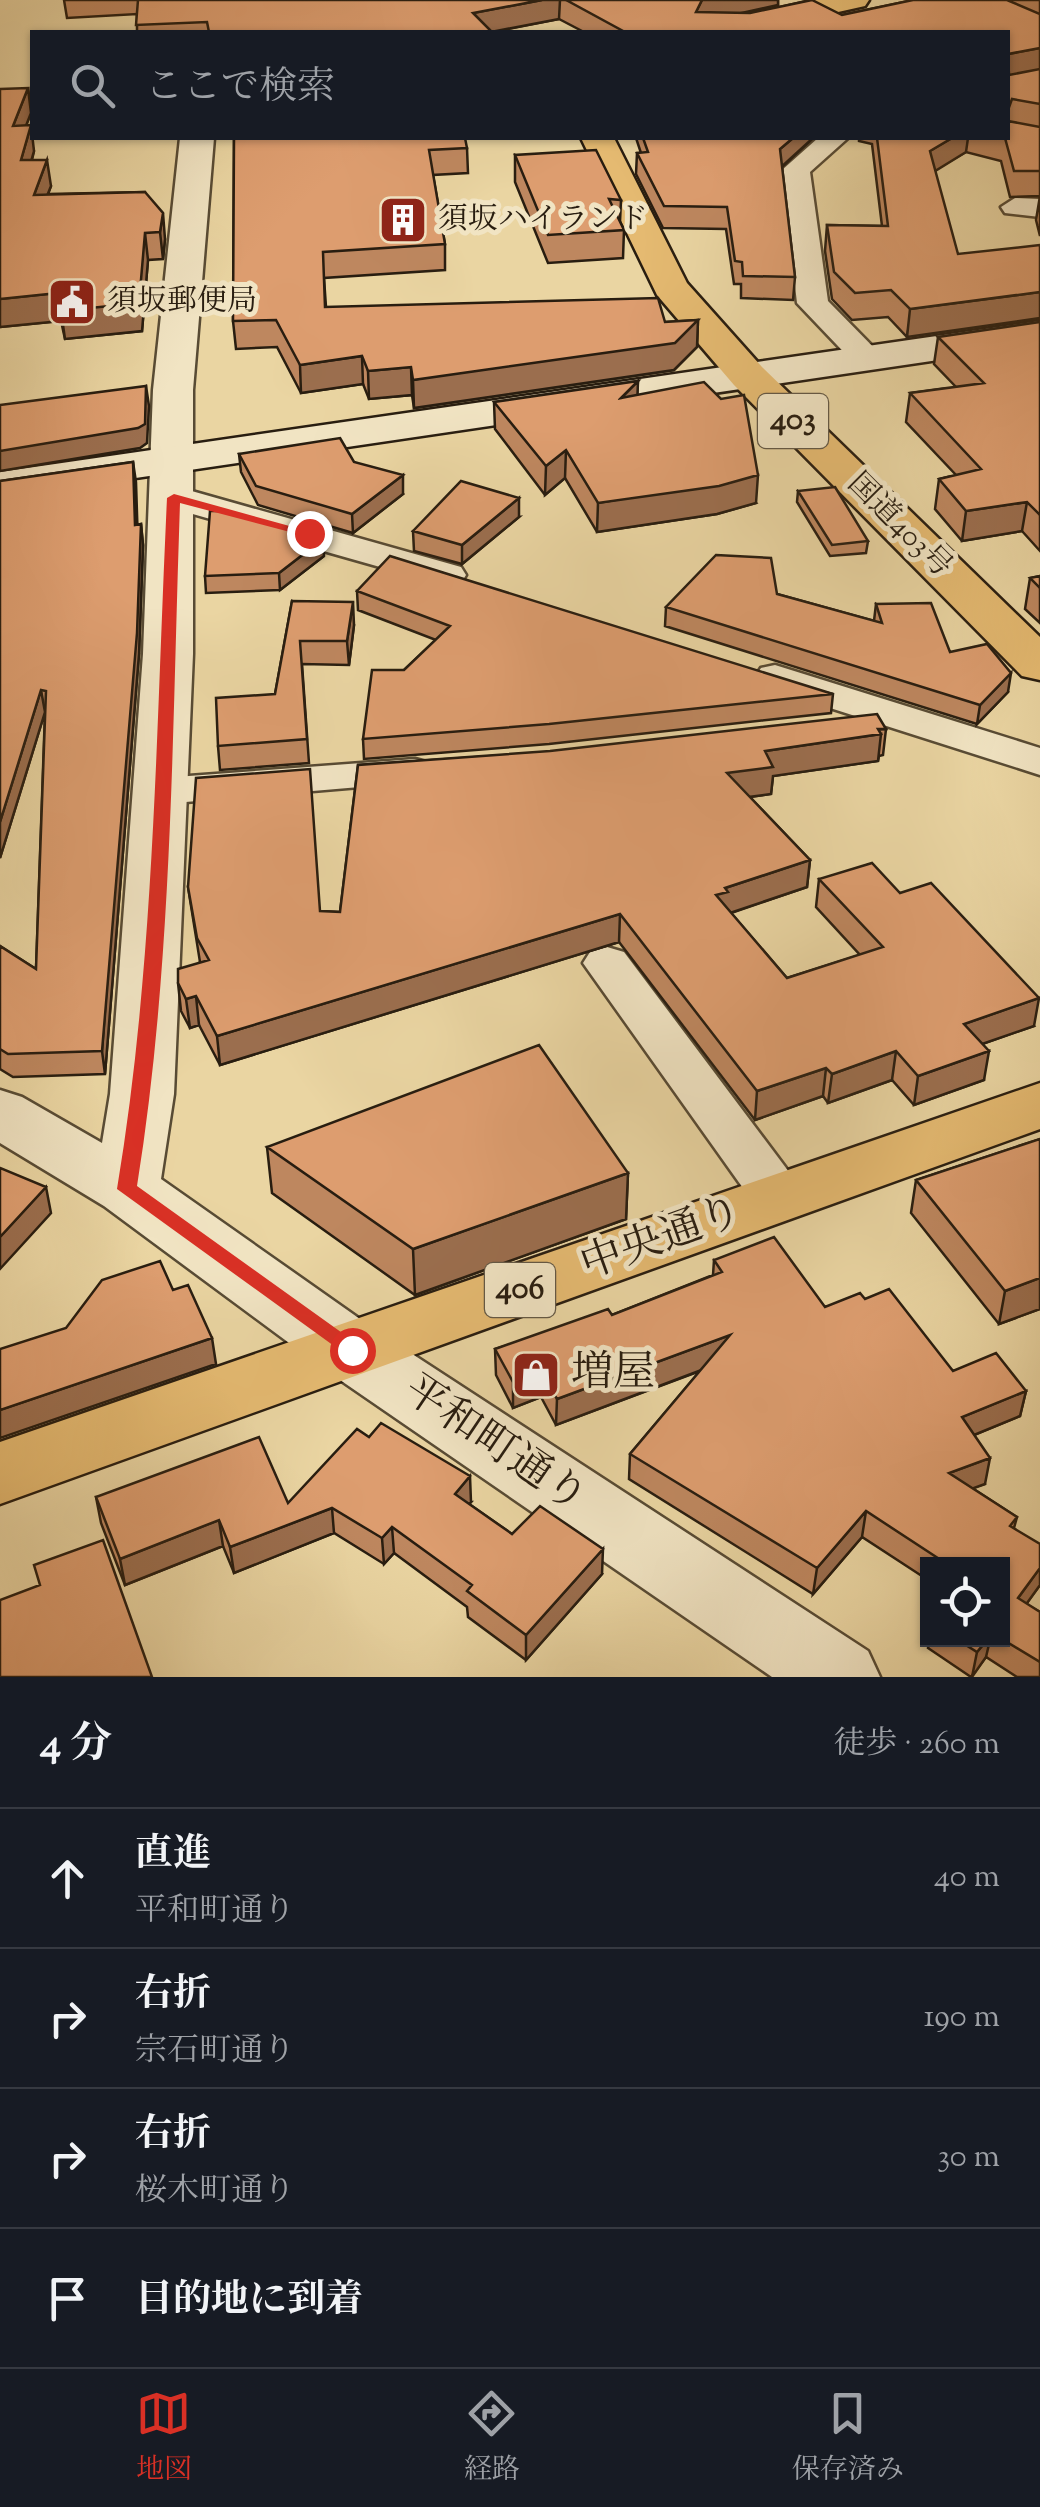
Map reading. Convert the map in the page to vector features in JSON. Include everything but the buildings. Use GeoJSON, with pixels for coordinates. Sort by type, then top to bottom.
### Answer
{"type":"FeatureCollection","features":[{"type":"Feature","properties":{"kind":"highway"},"geometry":{"type":"LineString","coordinates":[[721,30],[855,0]]}},
{"type":"Feature","properties":{"kind":"highway","name":"国道403号"},"geometry":{"type":"LineString","coordinates":[[599,140],[670,287],[748,376],[1040,665]]}},
{"type":"Feature","properties":{"kind":"highway","name":"中央通り"},"geometry":{"type":"LineString","coordinates":[[0,1473],[1040,1105]]}},
{"type":"Feature","properties":{"kind":"street"},"geometry":{"type":"LineString","coordinates":[[127,1189],[142,1094],[162,790],[173,390],[197,140]]}},
{"type":"Feature","properties":{"kind":"street"},"geometry":{"type":"LineString","coordinates":[[832,140],[796,170],[812,304],[868,359]]}},
{"type":"Feature","properties":{"kind":"street"},"geometry":{"type":"LineString","coordinates":[[0,485],[172,478],[748,376],[1040,333]]}},
{"type":"Feature","properties":{"kind":"street"},"geometry":{"type":"LineString","coordinates":[[134,394],[173,390]]}},
{"type":"Feature","properties":{"kind":"street"},"geometry":{"type":"LineString","coordinates":[[172,478],[478,585]]}},
{"type":"Feature","properties":{"kind":"street"},"geometry":{"type":"LineString","coordinates":[[740,665],[1040,762]]}},
{"type":"Feature","properties":{"kind":"street"},"geometry":{"type":"LineString","coordinates":[[821,733],[910,720]]}},
{"type":"Feature","properties":{"kind":"street"},"geometry":{"type":"LineString","coordinates":[[162,790],[454,769]]}},
{"type":"Feature","properties":{"kind":"street"},"geometry":{"type":"LineString","coordinates":[[607,963],[779,1198]]}},
{"type":"Feature","properties":{"kind":"street","name":"平和町通り"},"geometry":{"type":"LineString","coordinates":[[0,1113],[127,1189],[352,1350],[839,1677]]}},
{"type":"Feature","properties":{"kind":"place","name":"須坂ハイランド"},"geometry":{"type":"Point","coordinates":[403,220]}},
{"type":"Feature","properties":{"kind":"place","name":"須坂郵便局"},"geometry":{"type":"Point","coordinates":[72,302]}},
{"type":"Feature","properties":{"kind":"place","name":"増屋"},"geometry":{"type":"Point","coordinates":[536,1375]}},
{"type":"Feature","properties":{"kind":"route"},"geometry":{"type":"LineString","coordinates":[[309,533],[174,498],[160,830],[142,1094],[127,1189],[352,1350]]}}]}
